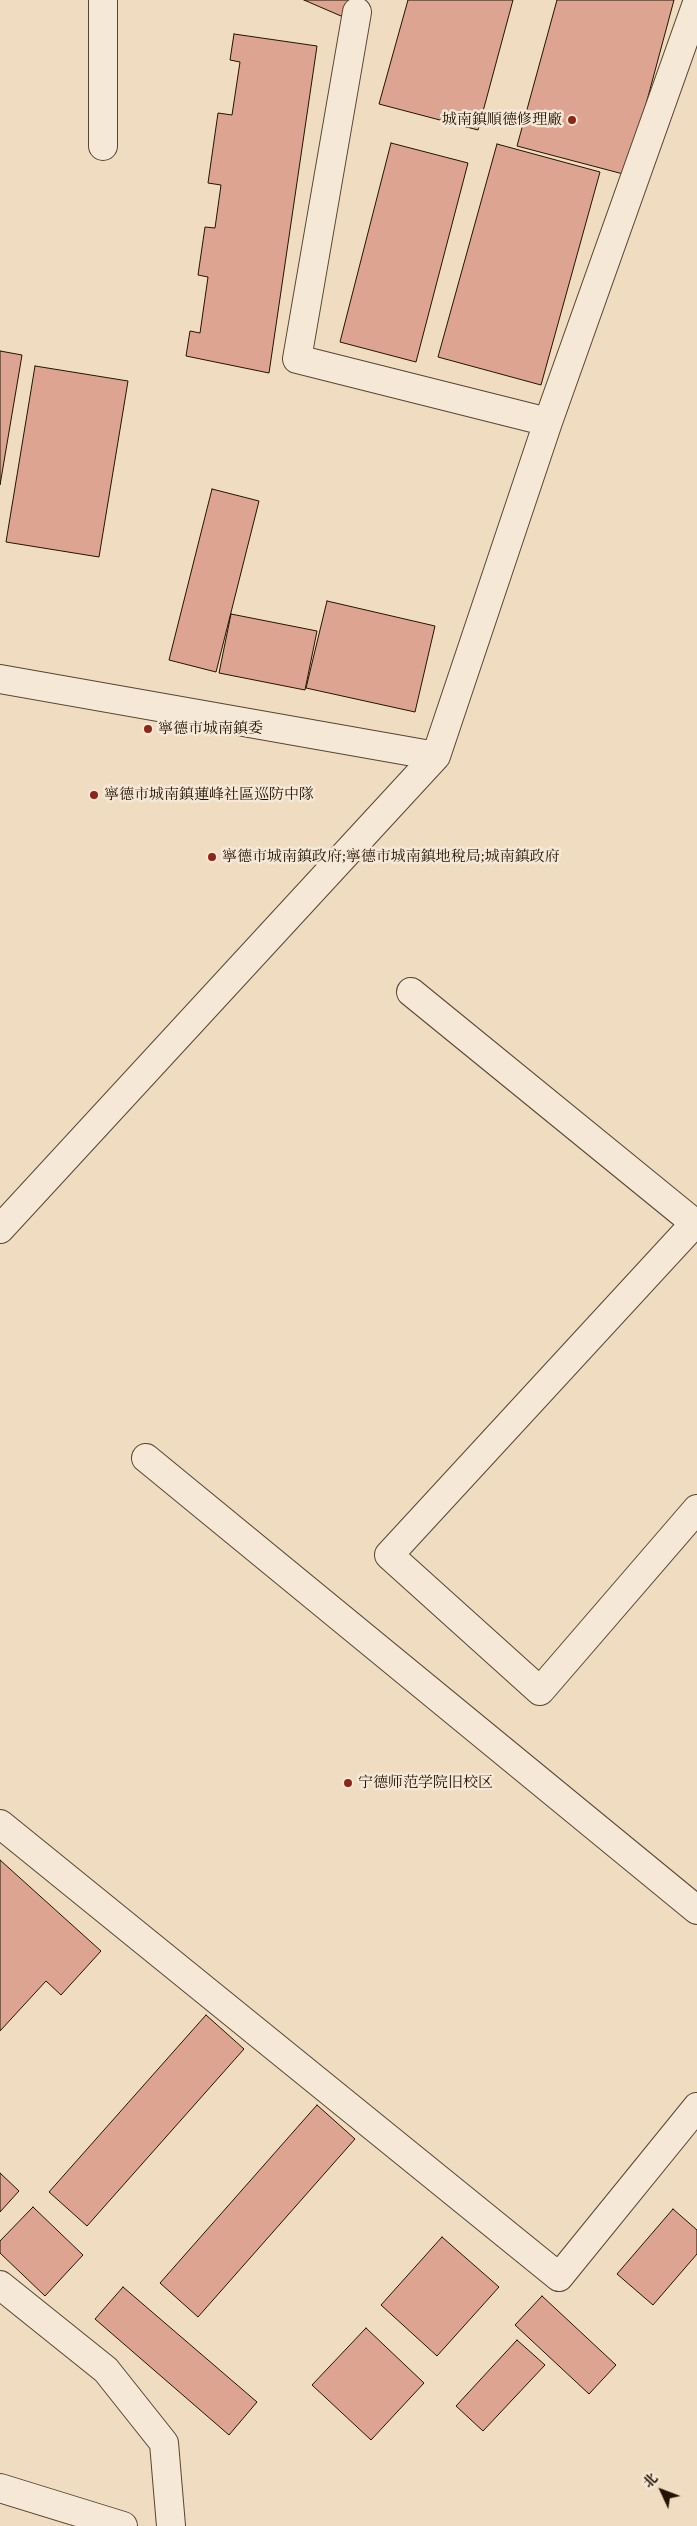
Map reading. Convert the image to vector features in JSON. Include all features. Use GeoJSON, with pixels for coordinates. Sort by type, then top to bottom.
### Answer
{"type":"FeatureCollection","features":[{"type":"Feature","properties":{"kind":"street"},"geometry":{"type":"LineString","coordinates":[[103,0],[103,146]]}},
{"type":"Feature","properties":{"kind":"street"},"geometry":{"type":"LineString","coordinates":[[0,1228],[436,756],[548,422],[697,3]]}},
{"type":"Feature","properties":{"kind":"street"},"geometry":{"type":"LineString","coordinates":[[357,12],[297,359],[548,422]]}},
{"type":"Feature","properties":{"kind":"street"},"geometry":{"type":"LineString","coordinates":[[0,679],[436,756]]}},
{"type":"Feature","properties":{"kind":"street"},"geometry":{"type":"LineString","coordinates":[[411,992],[696,1224],[389,1555],[540,1691],[697,1509]]}},
{"type":"Feature","properties":{"kind":"street"},"geometry":{"type":"LineString","coordinates":[[146,1458],[697,1910]]}},
{"type":"Feature","properties":{"kind":"street"},"geometry":{"type":"LineString","coordinates":[[0,1824],[559,2277],[697,2107]]}},
{"type":"Feature","properties":{"kind":"street"},"geometry":{"type":"LineString","coordinates":[[0,2285],[106,2370],[164,2443],[171,2526]]}},
{"type":"Feature","properties":{"kind":"street"},"geometry":{"type":"LineString","coordinates":[[0,2488],[122,2526]]}},
{"type":"Feature","properties":{"kind":"building"},"geometry":{"type":"Polygon","coordinates":[[[304,0],[358,0],[341,16],[304,0]]]}},
{"type":"Feature","properties":{"kind":"building"},"geometry":{"type":"Polygon","coordinates":[[[408,0],[513,0],[478,130],[379,104],[408,0]]]}},
{"type":"Feature","properties":{"kind":"building"},"geometry":{"type":"Polygon","coordinates":[[[557,0],[674,0],[627,175],[517,146],[557,0]]]}},
{"type":"Feature","properties":{"kind":"building"},"geometry":{"type":"Polygon","coordinates":[[[234,34],[317,46],[269,373],[186,356],[190,331],[200,333],[208,277],[198,275],[205,227],[215,228],[221,185],[208,183],[218,113],[232,115],[240,62],[230,60],[234,34]]]}},
{"type":"Feature","properties":{"kind":"building"},"geometry":{"type":"Polygon","coordinates":[[[391,143],[468,163],[416,362],[340,342],[391,143]]]}},
{"type":"Feature","properties":{"kind":"building"},"geometry":{"type":"Polygon","coordinates":[[[497,144],[600,172],[541,385],[438,357],[497,144]]]}},
{"type":"Feature","properties":{"kind":"building"},"geometry":{"type":"Polygon","coordinates":[[[0,351],[22,355],[0,485],[0,351]]]}},
{"type":"Feature","properties":{"kind":"building"},"geometry":{"type":"Polygon","coordinates":[[[35,366],[128,381],[99,557],[6,542],[35,366]]]}},
{"type":"Feature","properties":{"kind":"building"},"geometry":{"type":"Polygon","coordinates":[[[212,489],[259,501],[216,672],[169,660],[212,489]]]}},
{"type":"Feature","properties":{"kind":"building"},"geometry":{"type":"Polygon","coordinates":[[[327,601],[435,626],[415,712],[306,688],[327,601]]]}},
{"type":"Feature","properties":{"kind":"building"},"geometry":{"type":"Polygon","coordinates":[[[231,614],[317,631],[305,690],[219,673],[231,614]]]}},
{"type":"Feature","properties":{"kind":"building"},"geometry":{"type":"Polygon","coordinates":[[[0,1860],[101,1951],[61,1995],[46,1981],[0,2031],[0,1860]]]}},
{"type":"Feature","properties":{"kind":"building"},"geometry":{"type":"Polygon","coordinates":[[[206,2015],[244,2049],[87,2226],[49,2192],[206,2015]]]}},
{"type":"Feature","properties":{"kind":"building"},"geometry":{"type":"Polygon","coordinates":[[[317,2105],[355,2139],[198,2317],[160,2283],[317,2105]]]}},
{"type":"Feature","properties":{"kind":"building"},"geometry":{"type":"Polygon","coordinates":[[[0,2173],[19,2191],[0,2212],[0,2173]]]}},
{"type":"Feature","properties":{"kind":"building"},"geometry":{"type":"Polygon","coordinates":[[[33,2207],[83,2255],[45,2296],[0,2253],[0,2241],[33,2207]]]}},
{"type":"Feature","properties":{"kind":"building"},"geometry":{"type":"Polygon","coordinates":[[[673,2209],[697,2230],[697,2254],[653,2305],[617,2274],[673,2209]]]}},
{"type":"Feature","properties":{"kind":"building"},"geometry":{"type":"Polygon","coordinates":[[[442,2237],[499,2287],[437,2356],[381,2305],[442,2237]]]}},
{"type":"Feature","properties":{"kind":"building"},"geometry":{"type":"Polygon","coordinates":[[[123,2287],[257,2402],[229,2435],[95,2319],[123,2287]]]}},
{"type":"Feature","properties":{"kind":"building"},"geometry":{"type":"Polygon","coordinates":[[[542,2296],[616,2365],[589,2394],[515,2325],[542,2296]]]}},
{"type":"Feature","properties":{"kind":"building"},"geometry":{"type":"Polygon","coordinates":[[[366,2328],[424,2383],[371,2440],[312,2385],[366,2328]]]}},
{"type":"Feature","properties":{"kind":"building"},"geometry":{"type":"Polygon","coordinates":[[[517,2340],[545,2365],[483,2431],[456,2406],[517,2340]]]}},
{"type":"Feature","properties":{"kind":"place","name":"城南鎮順德修理廠"},"geometry":{"type":"Point","coordinates":[572,120]}},
{"type":"Feature","properties":{"kind":"place","name":"寧德市城南鎮委"},"geometry":{"type":"Point","coordinates":[148,729]}},
{"type":"Feature","properties":{"kind":"place","name":"寧德市城南鎮蓮峰社區巡防中隊"},"geometry":{"type":"Point","coordinates":[94,795]}},
{"type":"Feature","properties":{"kind":"place","name":"寧德市城南鎮政府;寧德市城南鎮地稅局;城南鎮政府"},"geometry":{"type":"Point","coordinates":[212,857]}},
{"type":"Feature","properties":{"kind":"place","name":"宁德师范学院旧校区"},"geometry":{"type":"Point","coordinates":[348,1783]}}]}
